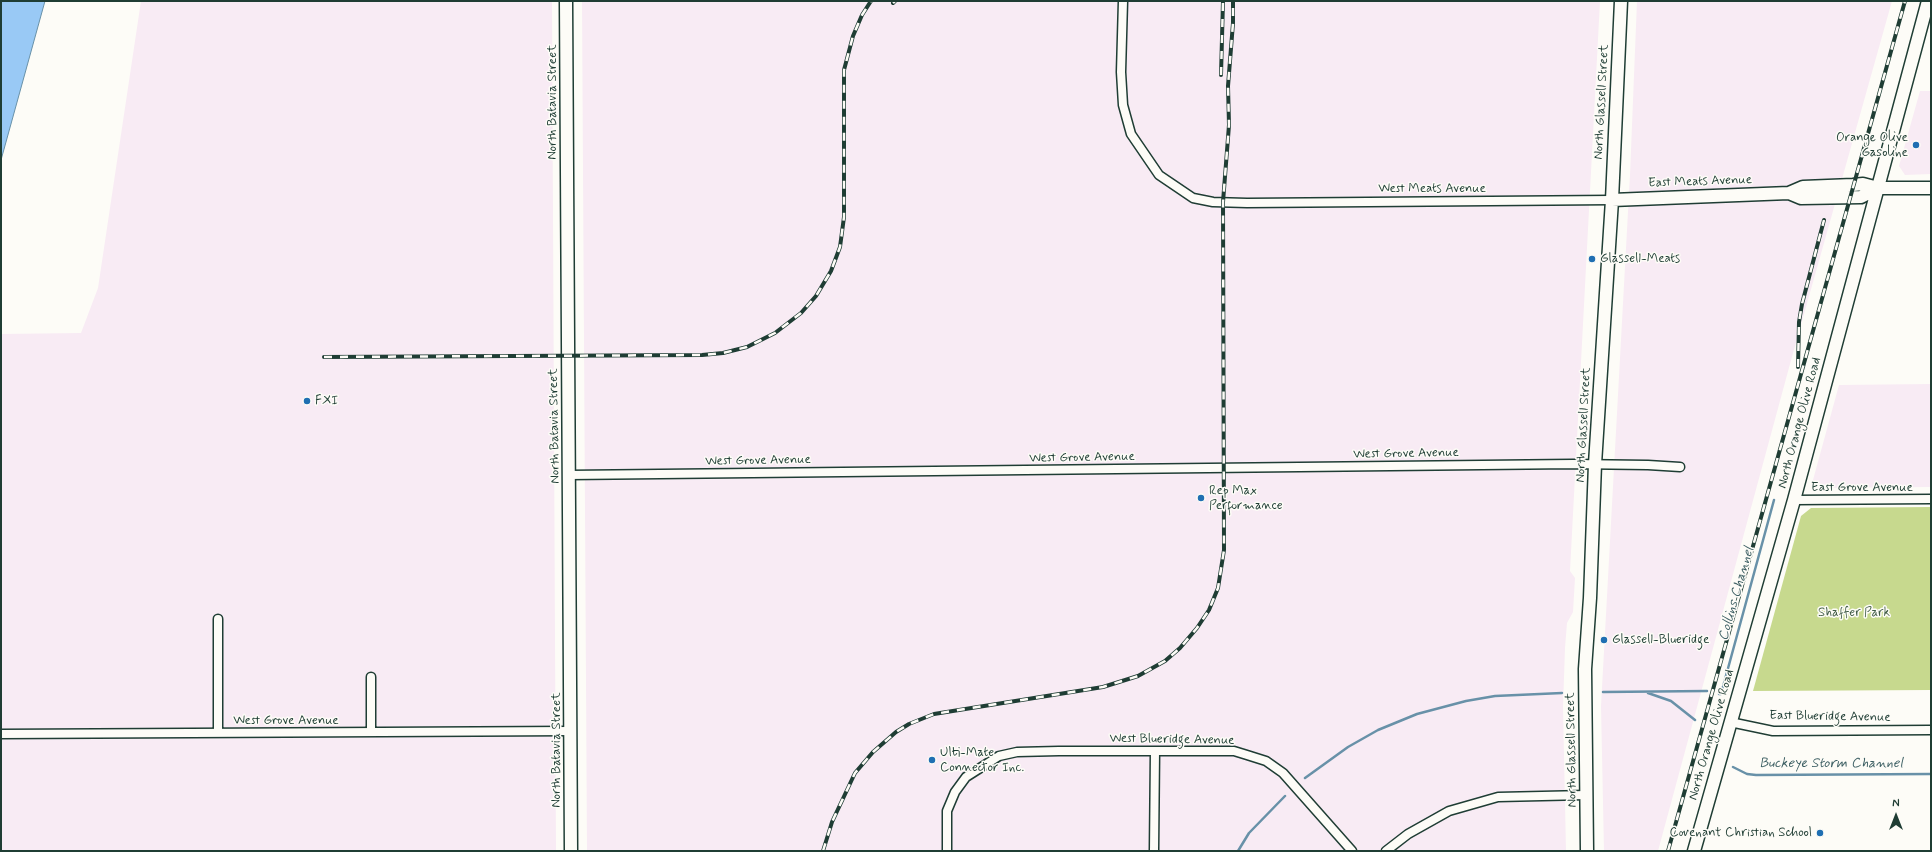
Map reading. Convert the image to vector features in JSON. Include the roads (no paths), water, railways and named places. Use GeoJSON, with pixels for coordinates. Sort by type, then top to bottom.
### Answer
{"type":"FeatureCollection","features":[{"type":"Feature","properties":{"kind":"main road","name":"North Batavia Street"},"geometry":{"type":"LineString","coordinates":[[566,1],[571,851]]}},
{"type":"Feature","properties":{"kind":"main road","name":"North Glassell Street"},"geometry":{"type":"LineString","coordinates":[[1587,851],[1585,669],[1590,598],[1595,464],[1612,200],[1620,1]]}},
{"type":"Feature","properties":{"kind":"main road","name":"North Orange Olive Road"},"geometry":{"type":"LineString","coordinates":[[1694,851],[1794,500],[1928,1]]}},
{"type":"Feature","properties":{"kind":"main road","name":"East Meats Avenue"},"geometry":{"type":"LineString","coordinates":[[1612,200],[1789,193],[1801,198],[1861,197],[1878,188],[1931,188]]}},
{"type":"Feature","properties":{"kind":"street","name":"West Meats Avenue"},"geometry":{"type":"LineString","coordinates":[[1123,1],[1121,72],[1123,105],[1131,134],[1142,153],[1159,175],[1193,198],[1213,202],[1612,200]]}},
{"type":"Feature","properties":{"kind":"street","name":"West Grove Avenue"},"geometry":{"type":"LineString","coordinates":[[569,475],[1595,464]]}},
{"type":"Feature","properties":{"kind":"street"},"geometry":{"type":"LineString","coordinates":[[1595,464],[1680,467]]}},
{"type":"Feature","properties":{"kind":"street","name":"East Grove Avenue"},"geometry":{"type":"LineString","coordinates":[[1794,500],[1931,499]]}},
{"type":"Feature","properties":{"kind":"street"},"geometry":{"type":"LineString","coordinates":[[218,619],[218,733]]}},
{"type":"Feature","properties":{"kind":"street"},"geometry":{"type":"LineString","coordinates":[[371,677],[371,732]]}},
{"type":"Feature","properties":{"kind":"street","name":"East Blueridge Avenue"},"geometry":{"type":"LineString","coordinates":[[1730,722],[1773,731],[1931,730]]}},
{"type":"Feature","properties":{"kind":"street","name":"West Grove Avenue"},"geometry":{"type":"LineString","coordinates":[[1,734],[571,731]]}},
{"type":"Feature","properties":{"kind":"street","name":"West Blueridge Avenue"},"geometry":{"type":"LineString","coordinates":[[947,851],[947,811],[955,792],[966,777],[999,756],[1017,752],[1052,751],[1234,751],[1266,761],[1283,773],[1352,851]]}},
{"type":"Feature","properties":{"kind":"street"},"geometry":{"type":"LineString","coordinates":[[1154,851],[1155,751]]}},
{"type":"Feature","properties":{"kind":"street"},"geometry":{"type":"LineString","coordinates":[[1386,851],[1408,834],[1457,808],[1498,797],[1586,795]]}},
{"type":"Feature","properties":{"kind":"water"},"geometry":{"type":"Polygon","coordinates":[[[1,1],[45,1],[1,160],[1,1]]]}},
{"type":"Feature","properties":{"kind":"waterway","name":"Collins Channel"},"geometry":{"type":"LineString","coordinates":[[1719,694],[1721,694],[1774,500]]}},
{"type":"Feature","properties":{"kind":"waterway","name":"Buckeye Storm Channel"},"geometry":{"type":"LineString","coordinates":[[1603,692],[1707,691]]}},
{"type":"Feature","properties":{"kind":"waterway","name":"Collins Channel"},"geometry":{"type":"LineString","coordinates":[[1305,778],[1348,747],[1378,730],[1417,714],[1466,701],[1495,696],[1562,693]]}},
{"type":"Feature","properties":{"kind":"waterway","name":"Buckeye Storm Channel"},"geometry":{"type":"LineString","coordinates":[[1648,693],[1671,701],[1695,720]]}},
{"type":"Feature","properties":{"kind":"waterway","name":"Buckeye Storm Channel"},"geometry":{"type":"LineString","coordinates":[[1733,767],[1747,774],[1756,775],[1931,774]]}},
{"type":"Feature","properties":{"kind":"waterway","name":"Collins Channel"},"geometry":{"type":"LineString","coordinates":[[1238,851],[1249,833],[1285,796]]}},
{"type":"Feature","properties":{"kind":"railway"},"geometry":{"type":"LineString","coordinates":[[324,357],[702,355],[723,353],[747,347],[775,333],[801,313],[816,296],[831,271],[840,247],[844,217],[844,70],[853,36],[862,15],[871,1]]}},
{"type":"Feature","properties":{"kind":"railway"},"geometry":{"type":"LineString","coordinates":[[1221,75],[1223,1]]}},
{"type":"Feature","properties":{"kind":"railway"},"geometry":{"type":"LineString","coordinates":[[823,851],[832,822],[855,773],[873,752],[896,732],[909,724],[934,714],[1103,687],[1138,676],[1165,661],[1180,648],[1197,628],[1209,610],[1218,588],[1224,550],[1223,202],[1229,125],[1228,86],[1233,23],[1233,1]]}},
{"type":"Feature","properties":{"kind":"railway"},"geometry":{"type":"LineString","coordinates":[[1668,851],[1905,1]]}},
{"type":"Feature","properties":{"kind":"railway"},"geometry":{"type":"LineString","coordinates":[[1798,367],[1799,322],[1802,304],[1824,220]]}},
{"type":"Feature","properties":{"kind":"place","name":"Orange Olive Gasoline"},"geometry":{"type":"Point","coordinates":[1916,145]}},
{"type":"Feature","properties":{"kind":"place","name":"Glassell-Meats"},"geometry":{"type":"Point","coordinates":[1592,259]}},
{"type":"Feature","properties":{"kind":"place","name":"FXI"},"geometry":{"type":"Point","coordinates":[307,401]}},
{"type":"Feature","properties":{"kind":"place","name":"Rep Max Performance"},"geometry":{"type":"Point","coordinates":[1201,498]}},
{"type":"Feature","properties":{"kind":"place","name":"Glassell-Blueridge"},"geometry":{"type":"Point","coordinates":[1604,640]}},
{"type":"Feature","properties":{"kind":"place","name":"Ulti-Mate Connector Inc."},"geometry":{"type":"Point","coordinates":[932,760]}},
{"type":"Feature","properties":{"kind":"place","name":"Covenant Christian School"},"geometry":{"type":"Point","coordinates":[1820,833]}},
{"type":"Feature","properties":{"kind":"park label","name":"Shaffer Park"},"geometry":{"type":"Point","coordinates":[1854,613]}}]}
